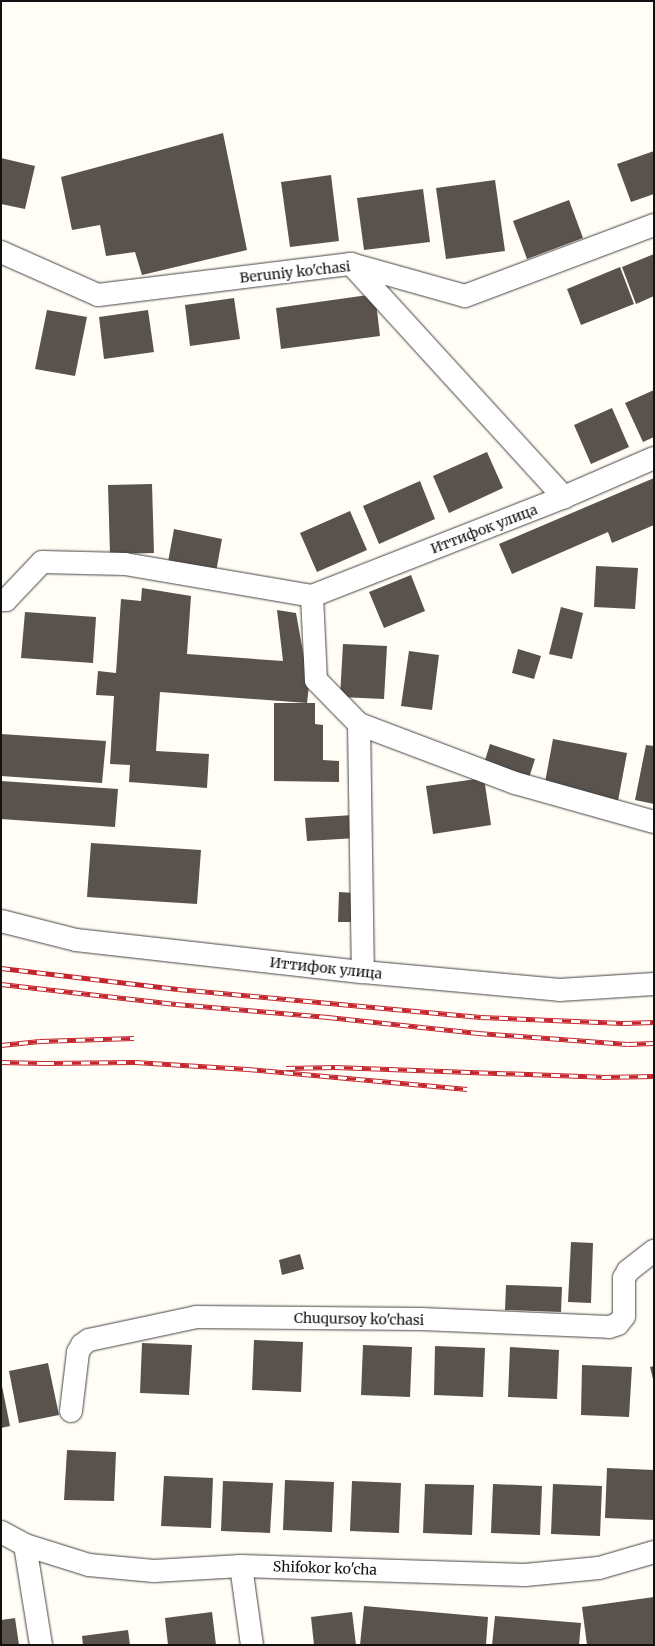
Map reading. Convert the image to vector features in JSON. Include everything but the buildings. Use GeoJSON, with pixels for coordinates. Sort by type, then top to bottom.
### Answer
{"type":"FeatureCollection","features":[{"type":"Feature","properties":{"kind":"street","name":"Beruniy ko'chasi"},"geometry":{"type":"LineString","coordinates":[[1,252],[98,295],[351,264],[465,296],[654,225]]}},
{"type":"Feature","properties":{"kind":"street"},"geometry":{"type":"LineString","coordinates":[[351,264],[564,497]]}},
{"type":"Feature","properties":{"kind":"street","name":"Иттифок улица"},"geometry":{"type":"LineString","coordinates":[[312,596],[564,497],[654,458]]}},
{"type":"Feature","properties":{"kind":"street"},"geometry":{"type":"LineString","coordinates":[[1,600],[6,600],[42,562],[125,564],[312,596],[316,680],[358,724],[515,783],[654,822]]}},
{"type":"Feature","properties":{"kind":"street"},"geometry":{"type":"LineString","coordinates":[[358,724],[363,972]]}},
{"type":"Feature","properties":{"kind":"street","name":"Иттифок улица"},"geometry":{"type":"LineString","coordinates":[[1,922],[76,940],[363,972],[560,990],[654,984]]}},
{"type":"Feature","properties":{"kind":"street","name":"Chuqursoy ko'chasi"},"geometry":{"type":"LineString","coordinates":[[71,1411],[78,1352],[82,1345],[89,1340],[196,1317],[421,1319],[609,1327],[618,1324],[624,1316],[624,1278],[628,1271],[654,1251]]}},
{"type":"Feature","properties":{"kind":"street","name":"Shifokor ko'cha"},"geometry":{"type":"LineString","coordinates":[[1,1532],[25,1545],[84,1563],[111,1568],[154,1571],[240,1566],[525,1575],[598,1568],[654,1552]]}},
{"type":"Feature","properties":{"kind":"street"},"geometry":{"type":"LineString","coordinates":[[25,1545],[41,1645]]}},
{"type":"Feature","properties":{"kind":"street"},"geometry":{"type":"LineString","coordinates":[[240,1566],[252,1645]]}},
{"type":"Feature","properties":{"kind":"railway"},"geometry":{"type":"LineString","coordinates":[[1,968],[178,989],[481,1017],[623,1023],[654,1022]]}},
{"type":"Feature","properties":{"kind":"railway"},"geometry":{"type":"LineString","coordinates":[[1,984],[176,1004],[328,1017],[478,1033],[628,1044],[654,1043]]}},
{"type":"Feature","properties":{"kind":"railway"},"geometry":{"type":"LineString","coordinates":[[1,1045],[40,1041],[134,1038]]}},
{"type":"Feature","properties":{"kind":"railway"},"geometry":{"type":"LineString","coordinates":[[1,1062],[135,1062],[248,1069],[467,1089]]}},
{"type":"Feature","properties":{"kind":"railway"},"geometry":{"type":"LineString","coordinates":[[286,1068],[335,1067],[602,1077],[654,1076]]}}]}
